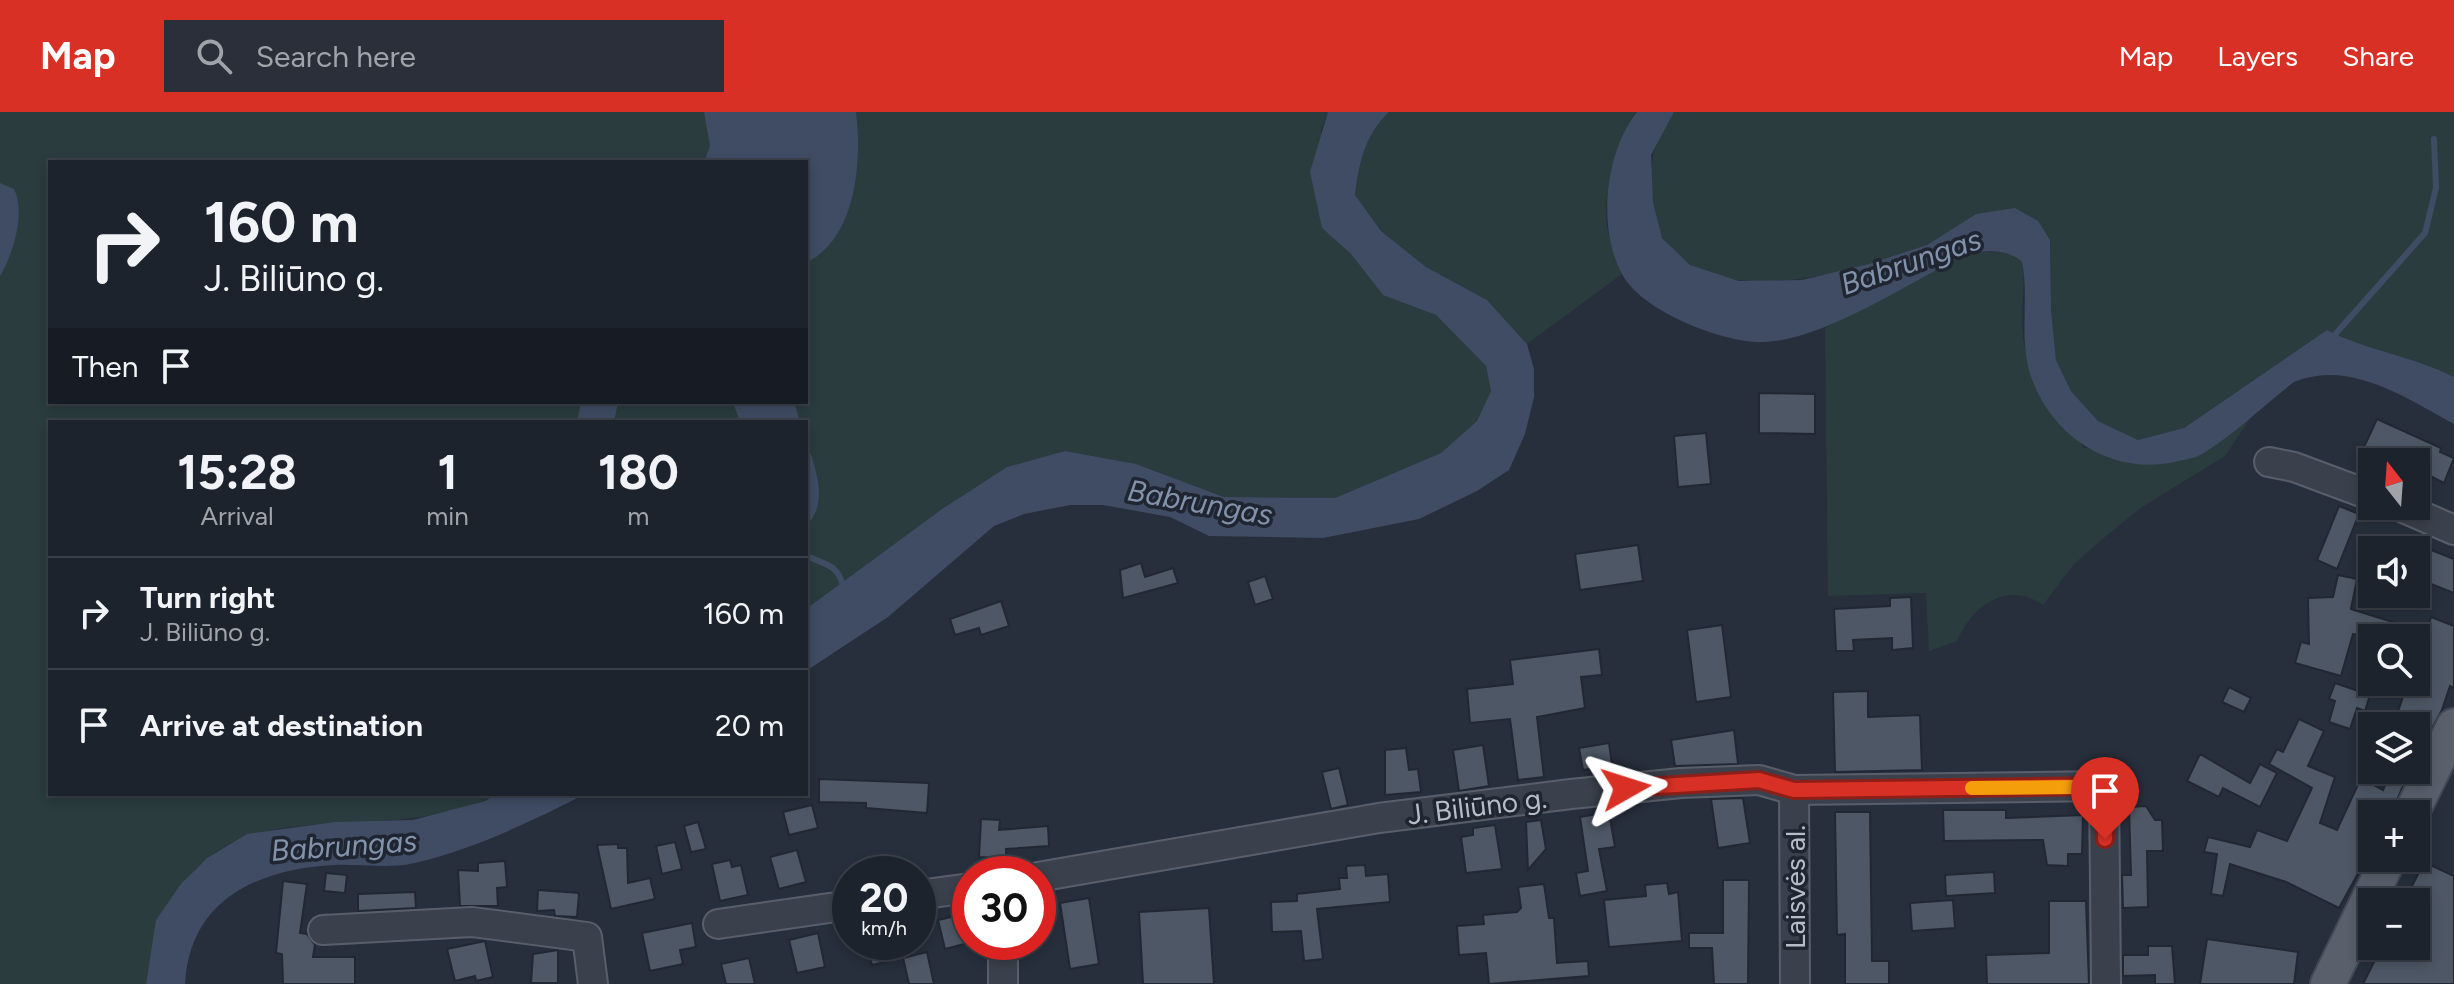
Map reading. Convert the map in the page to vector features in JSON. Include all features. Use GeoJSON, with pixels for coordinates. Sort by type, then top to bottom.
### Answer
{"type":"FeatureCollection","features":[{"type":"Feature","properties":{"kind":"main road"},"geometry":{"type":"LineString","coordinates":[[2418,800],[2454,726]]}},
{"type":"Feature","properties":{"kind":"main road"},"geometry":{"type":"LineString","coordinates":[[2328,984],[2382,872]]}},
{"type":"Feature","properties":{"kind":"street"},"geometry":{"type":"LineString","coordinates":[[2269,462],[2294,467],[2358,491]]}},
{"type":"Feature","properties":{"kind":"street"},"geometry":{"type":"LineString","coordinates":[[2430,520],[2454,530]]}},
{"type":"Feature","properties":{"kind":"street","name":"J. Biliūno g."},"geometry":{"type":"LineString","coordinates":[[1056,874],[1379,818],[1681,783],[1759,780],[1794,790],[2104,786],[2106,984]]}},
{"type":"Feature","properties":{"kind":"street","name":"Laisvės al."},"geometry":{"type":"LineString","coordinates":[[1794,790],[1795,984]]}},
{"type":"Feature","properties":{"kind":"street"},"geometry":{"type":"LineString","coordinates":[[718,924],[832,908]]}},
{"type":"Feature","properties":{"kind":"street"},"geometry":{"type":"LineString","coordinates":[[323,930],[472,922],[587,937],[593,984]]}},
{"type":"Feature","properties":{"kind":"street"},"geometry":{"type":"LineString","coordinates":[[1003,960],[1003,984]]}},
{"type":"Feature","properties":{"kind":"shaded area"},"geometry":{"type":"Polygon","coordinates":[[[0,112],[1328,112],[1321,130],[1322,228],[1351,254],[1383,294],[1436,315],[1486,366],[1491,391],[1477,421],[1441,453],[1335,498],[1224,497],[1136,464],[1065,451],[1007,467],[942,509],[808,608],[808,420],[48,420],[48,796],[492,796],[465,807],[407,819],[290,827],[253,835],[220,849],[192,873],[169,909],[154,946],[146,984],[0,984],[0,112]]]}},
{"type":"Feature","properties":{"kind":"shaded area"},"geometry":{"type":"Polygon","coordinates":[[[1389,112],[1637,112],[1618,150],[1607,198],[1607,226],[1622,274],[1527,344],[1487,300],[1426,267],[1381,231],[1355,195],[1358,171],[1368,140],[1389,112]]]}},
{"type":"Feature","properties":{"kind":"shaded area"},"geometry":{"type":"Polygon","coordinates":[[[1674,112],[2454,112],[2454,377],[2327,330],[2184,428],[2138,440],[2098,421],[2071,391],[2056,360],[2051,309],[2050,240],[1976,214],[1924,246],[1825,275],[1749,281],[1714,275],[1685,261],[1661,235],[1651,183],[1652,158],[1660,135],[1674,112]]]}},
{"type":"Feature","properties":{"kind":"shaded area"},"geometry":{"type":"Polygon","coordinates":[[[1980,252],[2006,252],[2022,262],[2022,324],[2028,362],[2050,405],[2084,448],[2200,455],[2254,413],[2225,456],[2142,507],[2106,536],[2074,564],[2043,605],[2016,595],[1992,600],[1972,617],[1957,641],[1929,651],[1926,593],[1828,596],[1825,328],[1959,258],[1980,252]]]}},
{"type":"Feature","properties":{"kind":"water"},"geometry":{"type":"Polygon","coordinates":[[[704,112],[856,112],[856,175],[846,217],[836,236],[808,262],[808,160],[705,160],[710,146],[704,112]]]}},
{"type":"Feature","properties":{"kind":"water","name":"Babrungas"},"geometry":{"type":"Polygon","coordinates":[[[1328,112],[1389,112],[1374,130],[1364,150],[1355,195],[1381,231],[1426,267],[1487,300],[1527,344],[1534,369],[1534,397],[1525,434],[1509,470],[1477,491],[1419,519],[1323,538],[1209,536],[1170,517],[1103,505],[1070,505],[1024,514],[994,526],[888,617],[808,670],[808,608],[942,509],[1007,467],[1065,451],[1136,464],[1224,497],[1335,498],[1441,453],[1477,421],[1491,391],[1486,366],[1436,315],[1383,295],[1351,254],[1322,228],[1310,172],[1328,112]]]}},
{"type":"Feature","properties":{"kind":"water","name":"Babrungas"},"geometry":{"type":"Polygon","coordinates":[[[1637,112],[1674,112],[1651,155],[1653,202],[1662,238],[1690,265],[1739,281],[1802,280],[1869,264],[1927,245],[1976,214],[2015,208],[2038,221],[2050,240],[2051,309],[2056,360],[2071,391],[2098,421],[2138,440],[2184,428],[2327,330],[2454,377],[2454,424],[2377,385],[2356,378],[2315,376],[2294,382],[2226,438],[2197,456],[2156,465],[2112,459],[2091,450],[2073,437],[2043,403],[2028,367],[2022,262],[2000,252],[1975,253],[1959,258],[1839,321],[1788,339],[1748,341],[1685,323],[1647,301],[1632,288],[1622,274],[1609,235],[1608,191],[1612,169],[1626,129],[1637,112]]]}},
{"type":"Feature","properties":{"kind":"water"},"geometry":{"type":"Polygon","coordinates":[[[0,183],[14,189],[19,209],[13,245],[0,276],[0,183]]]}},
{"type":"Feature","properties":{"kind":"water"},"geometry":{"type":"Polygon","coordinates":[[[581,404],[618,404],[614,420],[577,420],[581,404]]]}},
{"type":"Feature","properties":{"kind":"water"},"geometry":{"type":"Polygon","coordinates":[[[734,404],[795,404],[799,420],[739,420],[734,404]]]}},
{"type":"Feature","properties":{"kind":"water"},"geometry":{"type":"Polygon","coordinates":[[[808,447],[819,496],[808,523],[808,447]]]}},
{"type":"Feature","properties":{"kind":"water","name":"Babrungas"},"geometry":{"type":"Polygon","coordinates":[[[493,796],[581,796],[502,834],[415,863],[307,868],[255,882],[233,894],[215,910],[200,930],[190,954],[185,984],[146,984],[156,920],[181,884],[207,858],[247,834],[335,822],[413,820],[485,801],[493,796]]]}},
{"type":"Feature","properties":{"kind":"building"},"geometry":{"type":"Polygon","coordinates":[[[1759,393],[1815,394],[1815,434],[1759,433],[1759,393]]]}},
{"type":"Feature","properties":{"kind":"building"},"geometry":{"type":"Polygon","coordinates":[[[2377,419],[2441,448],[2440,452],[2454,458],[2444,483],[2430,476],[2430,448],[2363,448],[2377,419]]]}},
{"type":"Feature","properties":{"kind":"building"},"geometry":{"type":"Polygon","coordinates":[[[1706,433],[1711,484],[1678,487],[1674,436],[1706,433]]]}},
{"type":"Feature","properties":{"kind":"building"},"geometry":{"type":"Polygon","coordinates":[[[2339,506],[2358,514],[2337,569],[2317,560],[2339,506]]]}},
{"type":"Feature","properties":{"kind":"building"},"geometry":{"type":"Polygon","coordinates":[[[1638,545],[1643,581],[1580,590],[1575,554],[1638,545]]]}},
{"type":"Feature","properties":{"kind":"building"},"geometry":{"type":"Polygon","coordinates":[[[2430,550],[2454,559],[2454,593],[2430,584],[2430,550]]]}},
{"type":"Feature","properties":{"kind":"building"},"geometry":{"type":"Polygon","coordinates":[[[1141,563],[1145,577],[1173,568],[1178,583],[1123,598],[1120,570],[1141,563]]]}},
{"type":"Feature","properties":{"kind":"building"},"geometry":{"type":"Polygon","coordinates":[[[2338,575],[2357,579],[2351,609],[2396,623],[2358,624],[2358,635],[2353,634],[2341,676],[2295,663],[2301,642],[2309,644],[2308,598],[2333,597],[2338,575]]]}},
{"type":"Feature","properties":{"kind":"building"},"geometry":{"type":"Polygon","coordinates":[[[1265,576],[1273,599],[1255,605],[1248,582],[1265,576]]]}},
{"type":"Feature","properties":{"kind":"building"},"geometry":{"type":"Polygon","coordinates":[[[1911,597],[1913,648],[1892,650],[1892,638],[1853,640],[1854,651],[1836,651],[1834,609],[1890,606],[1890,598],[1911,597]]]}},
{"type":"Feature","properties":{"kind":"building"},"geometry":{"type":"Polygon","coordinates":[[[1001,601],[1009,626],[981,635],[979,628],[955,635],[950,619],[1001,601]]]}},
{"type":"Feature","properties":{"kind":"building"},"geometry":{"type":"Polygon","coordinates":[[[2431,617],[2454,626],[2454,688],[2450,686],[2430,732],[2430,712],[2398,712],[2403,696],[2430,696],[2431,617]]]}},
{"type":"Feature","properties":{"kind":"building"},"geometry":{"type":"Polygon","coordinates":[[[1722,625],[1731,697],[1696,702],[1687,630],[1722,625]]]}},
{"type":"Feature","properties":{"kind":"building"},"geometry":{"type":"Polygon","coordinates":[[[1599,649],[1602,675],[1581,677],[1585,708],[1537,717],[1544,777],[1518,780],[1510,719],[1470,723],[1467,689],[1513,684],[1510,660],[1599,649]]]}},
{"type":"Feature","properties":{"kind":"building"},"geometry":{"type":"Polygon","coordinates":[[[2335,683],[2358,691],[2358,696],[2370,696],[2365,711],[2357,708],[2350,729],[2329,722],[2335,701],[2329,699],[2335,683]]]}},
{"type":"Feature","properties":{"kind":"building"},"geometry":{"type":"Polygon","coordinates":[[[2229,687],[2251,698],[2244,712],[2222,702],[2229,687]]]}},
{"type":"Feature","properties":{"kind":"building"},"geometry":{"type":"Polygon","coordinates":[[[1868,691],[1868,717],[1920,715],[1922,770],[1835,772],[1833,692],[1868,691]]]}},
{"type":"Feature","properties":{"kind":"building"},"geometry":{"type":"Polygon","coordinates":[[[2299,719],[2324,731],[2308,766],[2335,777],[2320,823],[2337,830],[2358,784],[2372,784],[2383,790],[2386,784],[2404,784],[2397,800],[2358,800],[2359,872],[2339,908],[2286,882],[2230,864],[2223,896],[2211,894],[2217,854],[2204,852],[2208,837],[2250,847],[2257,830],[2287,841],[2312,788],[2269,764],[2277,749],[2283,752],[2299,719]]]}},
{"type":"Feature","properties":{"kind":"building"},"geometry":{"type":"Polygon","coordinates":[[[1734,730],[1738,764],[1675,766],[1671,740],[1734,730]]]}},
{"type":"Feature","properties":{"kind":"building"},"geometry":{"type":"Polygon","coordinates":[[[1609,743],[1612,765],[1583,770],[1579,748],[1609,743]]]}},
{"type":"Feature","properties":{"kind":"building"},"geometry":{"type":"Polygon","coordinates":[[[1483,745],[1489,786],[1459,791],[1453,750],[1483,745]]]}},
{"type":"Feature","properties":{"kind":"building"},"geometry":{"type":"Polygon","coordinates":[[[1406,748],[1409,770],[1418,769],[1421,792],[1385,795],[1385,750],[1406,748]]]}},
{"type":"Feature","properties":{"kind":"building"},"geometry":{"type":"Polygon","coordinates":[[[2200,754],[2250,783],[2260,764],[2277,773],[2260,807],[2223,788],[2219,797],[2187,781],[2200,754]]]}},
{"type":"Feature","properties":{"kind":"building"},"geometry":{"type":"Polygon","coordinates":[[[1339,768],[1348,805],[1331,809],[1322,772],[1339,768]]]}},
{"type":"Feature","properties":{"kind":"building"},"geometry":{"type":"Polygon","coordinates":[[[819,779],[929,783],[927,813],[866,808],[866,803],[819,802],[819,779]]]}},
{"type":"Feature","properties":{"kind":"building"},"geometry":{"type":"Polygon","coordinates":[[[1743,798],[1750,843],[1718,848],[1711,799],[1743,798]]]}},
{"type":"Feature","properties":{"kind":"building"},"geometry":{"type":"Polygon","coordinates":[[[812,805],[818,828],[789,835],[783,812],[812,805]]]}},
{"type":"Feature","properties":{"kind":"building"},"geometry":{"type":"Polygon","coordinates":[[[2146,806],[2155,820],[2162,820],[2163,851],[2147,851],[2148,907],[2123,908],[2122,875],[2131,875],[2129,807],[2146,806]]]}},
{"type":"Feature","properties":{"kind":"building"},"geometry":{"type":"Polygon","coordinates":[[[1943,810],[2006,810],[2006,818],[2083,815],[2082,854],[2068,854],[2068,866],[2047,865],[2043,840],[1944,841],[1943,810]]]}},
{"type":"Feature","properties":{"kind":"building"},"geometry":{"type":"Polygon","coordinates":[[[1609,812],[1615,847],[1599,849],[1607,891],[1580,896],[1576,873],[1588,871],[1580,817],[1609,812]]]}},
{"type":"Feature","properties":{"kind":"building"},"geometry":{"type":"Polygon","coordinates":[[[1835,812],[1870,812],[1872,961],[1889,961],[1889,984],[1845,984],[1845,934],[1837,935],[1835,812]]]}},
{"type":"Feature","properties":{"kind":"building"},"geometry":{"type":"Polygon","coordinates":[[[981,819],[1000,820],[999,830],[1048,826],[1049,846],[1006,849],[1006,856],[979,856],[981,819]]]}},
{"type":"Feature","properties":{"kind":"building"},"geometry":{"type":"Polygon","coordinates":[[[1541,820],[1546,849],[1528,870],[1526,822],[1541,820]]]}},
{"type":"Feature","properties":{"kind":"building"},"geometry":{"type":"Polygon","coordinates":[[[698,822],[706,849],[691,852],[684,826],[698,822]]]}},
{"type":"Feature","properties":{"kind":"building"},"geometry":{"type":"Polygon","coordinates":[[[1495,825],[1502,869],[1466,873],[1461,837],[1473,835],[1473,828],[1495,825]]]}},
{"type":"Feature","properties":{"kind":"building"},"geometry":{"type":"Polygon","coordinates":[[[675,842],[682,869],[662,874],[656,846],[675,842]]]}},
{"type":"Feature","properties":{"kind":"building"},"geometry":{"type":"Polygon","coordinates":[[[618,844],[618,848],[627,848],[628,883],[650,878],[655,899],[611,909],[597,845],[618,844]]]}},
{"type":"Feature","properties":{"kind":"building"},"geometry":{"type":"Polygon","coordinates":[[[797,850],[806,882],[779,889],[770,857],[797,850]]]}},
{"type":"Feature","properties":{"kind":"building"},"geometry":{"type":"Polygon","coordinates":[[[730,860],[732,867],[741,865],[748,895],[720,901],[712,864],[730,860]]]}},
{"type":"Feature","properties":{"kind":"building"},"geometry":{"type":"Polygon","coordinates":[[[505,861],[507,887],[497,888],[498,906],[460,906],[458,870],[478,871],[478,863],[505,861]]]}},
{"type":"Feature","properties":{"kind":"building"},"geometry":{"type":"Polygon","coordinates":[[[1365,865],[1366,876],[1388,874],[1390,902],[1317,909],[1323,959],[1304,961],[1301,931],[1272,932],[1271,902],[1297,901],[1297,894],[1340,889],[1339,878],[1347,878],[1346,866],[1365,865]]]}},
{"type":"Feature","properties":{"kind":"building"},"geometry":{"type":"Polygon","coordinates":[[[2430,865],[2454,876],[2454,984],[2363,984],[2375,960],[2430,960],[2430,888],[2411,888],[2419,872],[2430,872],[2430,865]]]}},
{"type":"Feature","properties":{"kind":"building"},"geometry":{"type":"Polygon","coordinates":[[[1994,872],[1995,893],[1946,896],[1945,875],[1994,872]]]}},
{"type":"Feature","properties":{"kind":"building"},"geometry":{"type":"Polygon","coordinates":[[[326,873],[347,875],[345,893],[324,891],[326,873]]]}},
{"type":"Feature","properties":{"kind":"building"},"geometry":{"type":"Polygon","coordinates":[[[1723,880],[1749,880],[1748,984],[1714,984],[1712,948],[1689,948],[1689,933],[1723,933],[1723,880]]]}},
{"type":"Feature","properties":{"kind":"building"},"geometry":{"type":"Polygon","coordinates":[[[283,881],[307,884],[300,933],[307,934],[315,945],[313,957],[355,957],[355,984],[283,984],[282,954],[276,953],[283,881]]]}},
{"type":"Feature","properties":{"kind":"building"},"geometry":{"type":"Polygon","coordinates":[[[1667,883],[1669,894],[1678,892],[1682,941],[1609,947],[1604,900],[1646,896],[1645,885],[1667,883]]]}},
{"type":"Feature","properties":{"kind":"building"},"geometry":{"type":"Polygon","coordinates":[[[1544,884],[1549,918],[1554,918],[1557,963],[1588,961],[1589,976],[1489,984],[1486,953],[1459,955],[1457,926],[1484,924],[1483,915],[1517,912],[1521,908],[1518,887],[1544,884]]]}},
{"type":"Feature","properties":{"kind":"building"},"geometry":{"type":"Polygon","coordinates":[[[538,890],[579,893],[577,917],[555,916],[554,910],[537,911],[538,890]]]}},
{"type":"Feature","properties":{"kind":"building"},"geometry":{"type":"Polygon","coordinates":[[[415,892],[416,908],[358,911],[358,894],[415,892]]]}},
{"type":"Feature","properties":{"kind":"building"},"geometry":{"type":"Polygon","coordinates":[[[1089,898],[1099,964],[1070,969],[1060,903],[1089,898]]]}},
{"type":"Feature","properties":{"kind":"building"},"geometry":{"type":"Polygon","coordinates":[[[1953,900],[1955,928],[1912,931],[1910,903],[1953,900]]]}},
{"type":"Feature","properties":{"kind":"building"},"geometry":{"type":"Polygon","coordinates":[[[2049,901],[2086,901],[2089,984],[1987,984],[1986,955],[2049,953],[2049,901]]]}},
{"type":"Feature","properties":{"kind":"building"},"geometry":{"type":"Polygon","coordinates":[[[1209,908],[1214,984],[1143,984],[1139,912],[1209,908]]]}},
{"type":"Feature","properties":{"kind":"building"},"geometry":{"type":"Polygon","coordinates":[[[952,917],[952,947],[945,949],[938,920],[952,917]]]}},
{"type":"Feature","properties":{"kind":"building"},"geometry":{"type":"Polygon","coordinates":[[[692,923],[696,947],[680,950],[683,964],[650,971],[642,933],[692,923]]]}},
{"type":"Feature","properties":{"kind":"building"},"geometry":{"type":"Polygon","coordinates":[[[818,933],[825,967],[797,973],[789,940],[818,933]]]}},
{"type":"Feature","properties":{"kind":"building"},"geometry":{"type":"Polygon","coordinates":[[[2207,939],[2298,952],[2294,984],[2200,984],[2207,939]]]}},
{"type":"Feature","properties":{"kind":"building"},"geometry":{"type":"Polygon","coordinates":[[[485,941],[493,977],[476,981],[475,976],[455,981],[447,949],[485,941]]]}},
{"type":"Feature","properties":{"kind":"building"},"geometry":{"type":"Polygon","coordinates":[[[2148,946],[2172,946],[2175,984],[2155,984],[2155,975],[2123,976],[2123,955],[2148,955],[2148,946]]]}},
{"type":"Feature","properties":{"kind":"building"},"geometry":{"type":"Polygon","coordinates":[[[558,950],[558,983],[531,983],[533,954],[558,950]]]}},
{"type":"Feature","properties":{"kind":"building"},"geometry":{"type":"Polygon","coordinates":[[[749,958],[755,984],[726,984],[721,964],[749,958]]]}},
{"type":"Feature","properties":{"kind":"building"},"geometry":{"type":"Polygon","coordinates":[[[871,960],[893,960],[872,965],[871,960]]]}},
{"type":"Feature","properties":{"kind":"building"},"geometry":{"type":"Polygon","coordinates":[[[903,960],[929,960],[934,984],[909,984],[903,960]]]}},
{"type":"Feature","properties":{"kind":"waterway"},"geometry":{"type":"LineString","coordinates":[[2331,339],[2425,233],[2436,188],[2434,139]]}},
{"type":"Feature","properties":{"kind":"waterway"},"geometry":{"type":"LineString","coordinates":[[808,557],[836,571],[844,590]]}},
{"type":"Feature","properties":{"kind":"slow traffic"},"geometry":{"type":"LineString","coordinates":[[1972,788],[2078,787]]}},
{"type":"Feature","properties":{"kind":"route"},"geometry":{"type":"LineString","coordinates":[[1626,788],[1759,780],[1794,790],[2104,786],[2105,839]]}}]}
